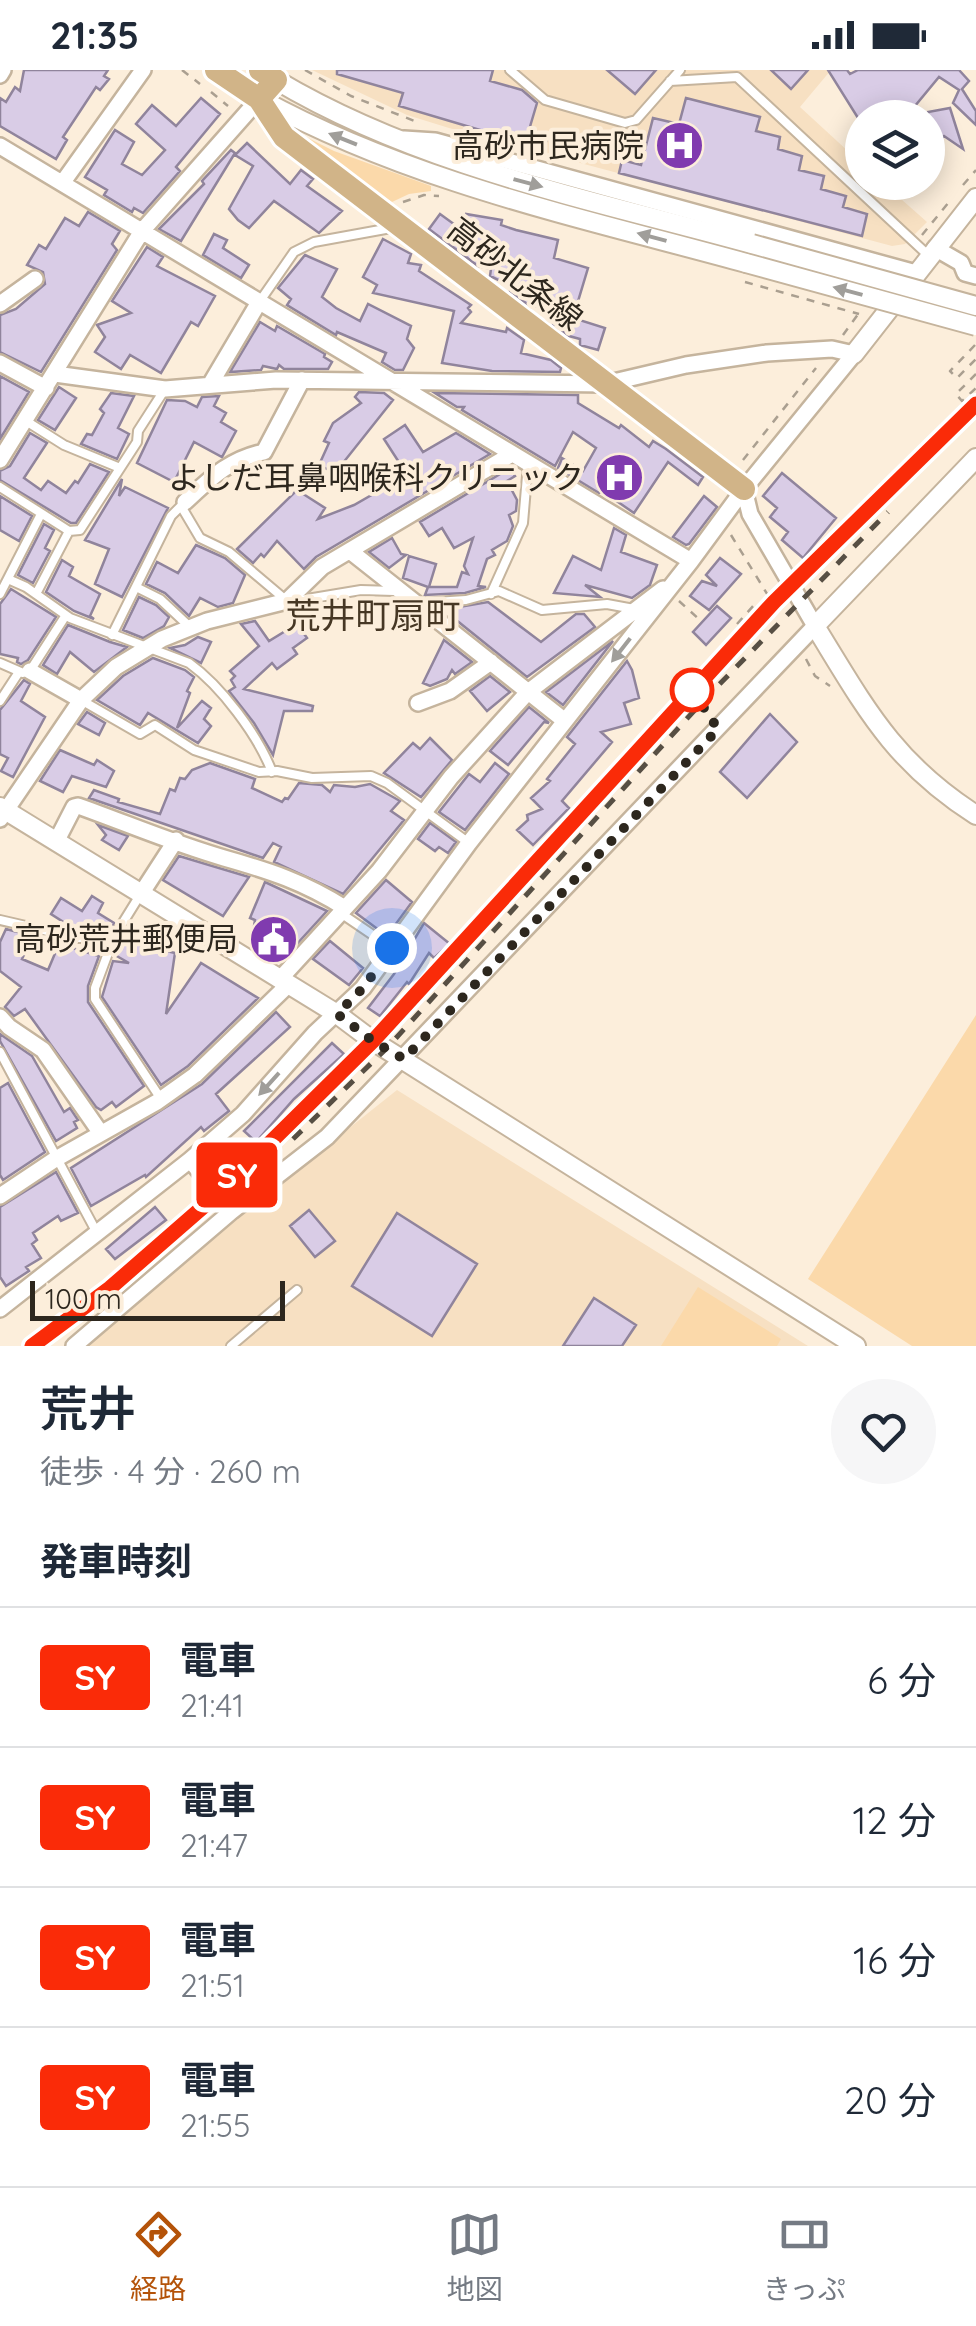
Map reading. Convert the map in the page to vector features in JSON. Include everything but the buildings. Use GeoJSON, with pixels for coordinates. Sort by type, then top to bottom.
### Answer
{"type":"FeatureCollection","features":[{"type":"Feature","properties":{"kind":"main road","name":"高砂北条線"},"geometry":{"type":"LineString","coordinates":[[216,70],[260,98],[284,137],[744,489]]}},
{"type":"Feature","properties":{"kind":"main road"},"geometry":{"type":"LineString","coordinates":[[260,98],[274,73]]}},
{"type":"Feature","properties":{"kind":"street"},"geometry":{"type":"LineString","coordinates":[[63,182],[143,70]]}},
{"type":"Feature","properties":{"kind":"street"},"geometry":{"type":"LineString","coordinates":[[274,73],[304,97],[485,171],[976,326]]}},
{"type":"Feature","properties":{"kind":"street"},"geometry":{"type":"LineString","coordinates":[[0,460],[142,231],[260,98],[323,131],[484,192],[976,306]]}},
{"type":"Feature","properties":{"kind":"street"},"geometry":{"type":"LineString","coordinates":[[400,138],[436,140],[916,272]]}},
{"type":"Feature","properties":{"kind":"street"},"geometry":{"type":"LineString","coordinates":[[0,146],[691,561]]}},
{"type":"Feature","properties":{"kind":"street"},"geometry":{"type":"LineString","coordinates":[[0,1309],[243,1114],[314,1034],[363,988],[744,489],[854,354],[970,191]]}},
{"type":"Feature","properties":{"kind":"street"},"geometry":{"type":"LineString","coordinates":[[926,249],[968,262],[965,273],[976,276]]}},
{"type":"Feature","properties":{"kind":"street"},"geometry":{"type":"LineString","coordinates":[[0,304],[36,279]]}},
{"type":"Feature","properties":{"kind":"street"},"geometry":{"type":"LineString","coordinates":[[211,383],[260,302]]}},
{"type":"Feature","properties":{"kind":"street"},"geometry":{"type":"LineString","coordinates":[[55,374],[165,389],[302,380],[605,384],[686,365],[767,353],[832,349],[854,354]]}},
{"type":"Feature","properties":{"kind":"street"},"geometry":{"type":"LineString","coordinates":[[0,363],[46,388]]}},
{"type":"Feature","properties":{"kind":"street"},"geometry":{"type":"LineString","coordinates":[[183,504],[216,472],[241,457],[264,452],[302,380]]}},
{"type":"Feature","properties":{"kind":"street"},"geometry":{"type":"LineString","coordinates":[[512,454],[322,567],[281,602],[191,628],[116,667],[80,700],[2,813],[337,1014],[373,1041],[856,1346]]}},
{"type":"Feature","properties":{"kind":"street"},"geometry":{"type":"LineString","coordinates":[[74,1346],[232,1211],[327,1138],[976,458]]}},
{"type":"Feature","properties":{"kind":"street"},"geometry":{"type":"LineString","coordinates":[[744,489],[750,514],[874,721],[921,776],[976,814]]}},
{"type":"Feature","properties":{"kind":"street"},"geometry":{"type":"LineString","coordinates":[[350,551],[565,722]]}},
{"type":"Feature","properties":{"kind":"street"},"geometry":{"type":"LineString","coordinates":[[0,1196],[196,1076],[284,982],[486,735],[528,692],[675,581]]}},
{"type":"Feature","properties":{"kind":"street"},"geometry":{"type":"LineString","coordinates":[[418,703],[450,691],[491,662]]}},
{"type":"Feature","properties":{"kind":"street"},"geometry":{"type":"LineString","coordinates":[[24,671],[80,700]]}},
{"type":"Feature","properties":{"kind":"street"},"geometry":{"type":"LineString","coordinates":[[56,842],[78,806],[306,884],[343,910]]}},
{"type":"Feature","properties":{"kind":"street"},"geometry":{"type":"LineString","coordinates":[[141,894],[176,840]]}},
{"type":"Feature","properties":{"kind":"street"},"geometry":{"type":"LineString","coordinates":[[3,1026],[42,1050],[100,1132]]}},
{"type":"Feature","properties":{"kind":"street"},"geometry":{"type":"LineString","coordinates":[[190,1160],[232,1211]]}},
{"type":"Feature","properties":{"kind":"lane"},"geometry":{"type":"LineString","coordinates":[[510,70],[545,100],[625,123],[636,120],[680,70]]}},
{"type":"Feature","properties":{"kind":"lane"},"geometry":{"type":"LineString","coordinates":[[670,81],[701,74],[738,73],[926,249]]}},
{"type":"Feature","properties":{"kind":"lane"},"geometry":{"type":"LineString","coordinates":[[260,302],[294,252],[314,242],[401,226]]}},
{"type":"Feature","properties":{"kind":"lane"},"geometry":{"type":"LineString","coordinates":[[0,488],[68,532],[80,530],[137,442],[138,431],[165,389]]}},
{"type":"Feature","properties":{"kind":"lane"},"geometry":{"type":"LineString","coordinates":[[26,421],[64,444],[120,468]]}},
{"type":"Feature","properties":{"kind":"lane"},"geometry":{"type":"LineString","coordinates":[[491,594],[523,523],[528,464]]}},
{"type":"Feature","properties":{"kind":"lane"},"geometry":{"type":"LineString","coordinates":[[112,635],[171,516],[183,504],[200,538],[229,552],[281,602],[361,590],[401,591]]}},
{"type":"Feature","properties":{"kind":"lane"},"geometry":{"type":"LineString","coordinates":[[0,592],[41,514]]}},
{"type":"Feature","properties":{"kind":"lane"},"geometry":{"type":"LineString","coordinates":[[36,594],[68,532]]}},
{"type":"Feature","properties":{"kind":"lane"},"geometry":{"type":"LineString","coordinates":[[8,578],[66,615],[189,663],[200,671],[252,734],[272,772]]}},
{"type":"Feature","properties":{"kind":"lane"},"geometry":{"type":"LineString","coordinates":[[136,587],[160,600],[191,628]]}},
{"type":"Feature","properties":{"kind":"lane"},"geometry":{"type":"LineString","coordinates":[[416,603],[466,600],[499,592],[553,612],[606,604],[634,609]]}},
{"type":"Feature","properties":{"kind":"lane"},"geometry":{"type":"LineString","coordinates":[[0,702],[66,615]]}},
{"type":"Feature","properties":{"kind":"lane"},"geometry":{"type":"LineString","coordinates":[[0,664],[24,671]]}},
{"type":"Feature","properties":{"kind":"lane"},"geometry":{"type":"LineString","coordinates":[[80,700],[140,734],[155,724],[194,750],[258,772],[312,778],[371,776],[387,783],[470,843]]}},
{"type":"Feature","properties":{"kind":"lane"},"geometry":{"type":"LineString","coordinates":[[141,894],[114,936],[95,999],[162,1099]]}},
{"type":"Feature","properties":{"kind":"lane"},"geometry":{"type":"LineString","coordinates":[[343,910],[392,948]]}},
{"type":"Feature","properties":{"kind":"lane"},"geometry":{"type":"LineString","coordinates":[[0,920],[78,938],[114,936]]}},
{"type":"Feature","properties":{"kind":"lane"},"geometry":{"type":"LineString","coordinates":[[0,1052],[96,1233]]}},
{"type":"Feature","properties":{"kind":"lane"},"geometry":{"type":"LineString","coordinates":[[230,1346],[297,1290]]}},
{"type":"Feature","properties":{"kind":"path"},"geometry":{"type":"LineString","coordinates":[[182,70],[243,117]]}},
{"type":"Feature","properties":{"kind":"path"},"geometry":{"type":"LineString","coordinates":[[970,191],[976,170]]}},
{"type":"Feature","properties":{"kind":"path"},"geometry":{"type":"LineString","coordinates":[[926,249],[952,199]]}},
{"type":"Feature","properties":{"kind":"path"},"geometry":{"type":"LineString","coordinates":[[976,344],[950,371],[957,378],[976,360]]}},
{"type":"Feature","properties":{"kind":"path"},"geometry":{"type":"LineString","coordinates":[[976,374],[956,394],[962,401],[976,388]]}},
{"type":"Feature","properties":{"kind":"path"},"geometry":{"type":"LineString","coordinates":[[731,535],[769,597]]}},
{"type":"Feature","properties":{"kind":"path"},"geometry":{"type":"LineString","coordinates":[[678,600],[702,622]]}},
{"type":"Feature","properties":{"kind":"path"},"geometry":{"type":"LineString","coordinates":[[737,624],[754,605]]}},
{"type":"Feature","properties":{"kind":"path"},"geometry":{"type":"LineString","coordinates":[[801,651],[815,676]]}},
{"type":"Feature","properties":{"kind":"shaded area","name":"高砂市民病院"},"geometry":{"type":"Polygon","coordinates":[[[312,70],[831,70],[800,107],[845,148],[845,200],[902,200],[927,222],[905,244],[892,246],[407,115],[312,70]]]}},
{"type":"Feature","properties":{"kind":"shaded area"},"geometry":{"type":"Polygon","coordinates":[[[304,136],[431,186],[431,191],[409,194],[392,202],[379,199],[301,139],[304,136]]]}},
{"type":"Feature","properties":{"kind":"shaded area"},"geometry":{"type":"Polygon","coordinates":[[[976,1015],[976,1346],[912,1346],[808,1279],[976,1015]]]}},
{"type":"Feature","properties":{"kind":"shaded area"},"geometry":{"type":"Polygon","coordinates":[[[397,1090],[808,1346],[84,1346],[397,1090]]]}},
{"type":"Feature","properties":{"kind":"shaded area"},"geometry":{"type":"Polygon","coordinates":[[[698,1287],[781,1339],[777,1346],[661,1346],[698,1287]]]}},
{"type":"Feature","properties":{"kind":"railway"},"geometry":{"type":"LineString","coordinates":[[32,1346],[110,1288],[219,1193],[373,1041],[774,602],[976,404]]}},
{"type":"Feature","properties":{"kind":"railway"},"geometry":{"type":"LineString","coordinates":[[293,1139],[386,1049],[703,701],[888,512]]}},
{"type":"Feature","properties":{"kind":"train","name":"SY"},"geometry":{"type":"LineString","coordinates":[[32,1346],[110,1288],[219,1193],[373,1041],[774,602],[976,404]]}},
{"type":"Feature","properties":{"kind":"place","name":"高砂市民病院"},"geometry":{"type":"Point","coordinates":[679,146]}},
{"type":"Feature","properties":{"kind":"place","name":"よしだ耳鼻咽喉科クリニック"},"geometry":{"type":"Point","coordinates":[619,478]}},
{"type":"Feature","properties":{"kind":"place","name":"高砂荒井郵便局"},"geometry":{"type":"Point","coordinates":[273,939]}},
{"type":"Feature","properties":{"kind":"district","name":"荒井町扇町"},"geometry":{"type":"Point","coordinates":[373,616]}},
{"type":"Feature","properties":{"kind":"route"},"geometry":{"type":"LineString","coordinates":[[392,948],[363,988],[337,1014],[404,1059],[718,729],[692,690]]}}]}
